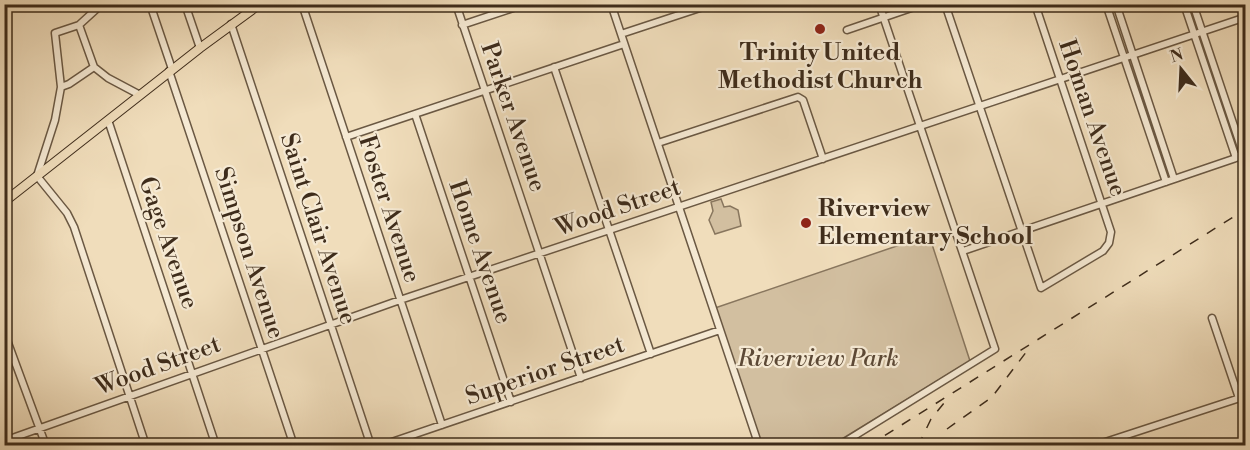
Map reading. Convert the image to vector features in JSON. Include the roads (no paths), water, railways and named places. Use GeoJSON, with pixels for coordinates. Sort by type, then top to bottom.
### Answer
{"type":"FeatureCollection","features":[{"type":"Feature","properties":{"kind":"main road"},"geometry":{"type":"LineString","coordinates":[[4,202],[171,70],[260,4]]}},
{"type":"Feature","properties":{"kind":"street"},"geometry":{"type":"LineString","coordinates":[[102,4],[79,26],[55,33],[61,87],[55,120],[37,176],[67,213],[74,226],[146,446]]}},
{"type":"Feature","properties":{"kind":"street","name":"Simpson Avenue"},"geometry":{"type":"LineString","coordinates":[[150,4],[294,446]]}},
{"type":"Feature","properties":{"kind":"street"},"geometry":{"type":"LineString","coordinates":[[185,4],[200,48]]}},
{"type":"Feature","properties":{"kind":"street","name":"Foster Avenue"},"geometry":{"type":"LineString","coordinates":[[302,4],[442,425]]}},
{"type":"Feature","properties":{"kind":"street","name":"Parker Avenue"},"geometry":{"type":"LineString","coordinates":[[456,4],[581,378]]}},
{"type":"Feature","properties":{"kind":"street"},"geometry":{"type":"LineString","coordinates":[[462,25],[525,4]]}},
{"type":"Feature","properties":{"kind":"street"},"geometry":{"type":"LineString","coordinates":[[611,4],[759,446]]}},
{"type":"Feature","properties":{"kind":"street"},"geometry":{"type":"LineString","coordinates":[[621,34],[712,4]]}},
{"type":"Feature","properties":{"kind":"street"},"geometry":{"type":"LineString","coordinates":[[838,446],[995,349],[879,4]]}},
{"type":"Feature","properties":{"kind":"street"},"geometry":{"type":"LineString","coordinates":[[847,30],[923,4]]}},
{"type":"Feature","properties":{"kind":"street"},"geometry":{"type":"LineString","coordinates":[[945,4],[1022,231]]}},
{"type":"Feature","properties":{"kind":"street","name":"Homan Avenue"},"geometry":{"type":"LineString","coordinates":[[1022,231],[1041,288],[1103,251],[1109,243],[1111,232],[1035,4]]}},
{"type":"Feature","properties":{"kind":"street"},"geometry":{"type":"LineString","coordinates":[[1106,4],[1166,182]]}},
{"type":"Feature","properties":{"kind":"street"},"geometry":{"type":"LineString","coordinates":[[1116,4],[1174,179]]}},
{"type":"Feature","properties":{"kind":"street"},"geometry":{"type":"LineString","coordinates":[[1184,4],[1236,158]]}},
{"type":"Feature","properties":{"kind":"street"},"geometry":{"type":"LineString","coordinates":[[963,251],[1236,158],[1241,154],[1241,147],[1193,4]]}},
{"type":"Feature","properties":{"kind":"street","name":"Wood Street"},"geometry":{"type":"LineString","coordinates":[[4,441],[193,372],[470,276],[1245,17]]}},
{"type":"Feature","properties":{"kind":"street","name":"Saint Clair Avenue"},"geometry":{"type":"LineString","coordinates":[[231,24],[371,446]]}},
{"type":"Feature","properties":{"kind":"street"},"geometry":{"type":"LineString","coordinates":[[79,26],[94,67],[108,78],[140,95]]}},
{"type":"Feature","properties":{"kind":"street"},"geometry":{"type":"LineString","coordinates":[[346,137],[624,44]]}},
{"type":"Feature","properties":{"kind":"street"},"geometry":{"type":"LineString","coordinates":[[61,87],[94,67]]}},
{"type":"Feature","properties":{"kind":"street"},"geometry":{"type":"LineString","coordinates":[[554,67],[651,354]]}},
{"type":"Feature","properties":{"kind":"street"},"geometry":{"type":"LineString","coordinates":[[658,143],[798,97],[803,100],[823,159]]}},
{"type":"Feature","properties":{"kind":"street","name":"Home Avenue"},"geometry":{"type":"LineString","coordinates":[[415,114],[511,402]]}},
{"type":"Feature","properties":{"kind":"street","name":"Gage Avenue"},"geometry":{"type":"LineString","coordinates":[[108,120],[216,446]]}},
{"type":"Feature","properties":{"kind":"street"},"geometry":{"type":"LineString","coordinates":[[1093,446],[1242,397],[1212,318]]}},
{"type":"Feature","properties":{"kind":"street","name":"Superior Street"},"geometry":{"type":"LineString","coordinates":[[380,446],[720,330]]}},
{"type":"Feature","properties":{"kind":"street"},"geometry":{"type":"LineString","coordinates":[[4,332],[46,446]]}},
{"type":"Feature","properties":{"kind":"railway"},"geometry":{"type":"LineString","coordinates":[[868,446],[1246,209]]}},
{"type":"Feature","properties":{"kind":"railway"},"geometry":{"type":"LineString","coordinates":[[947,429],[992,397],[1027,351]]}},
{"type":"Feature","properties":{"kind":"railway"},"geometry":{"type":"LineString","coordinates":[[918,446],[931,419],[944,403]]}},
{"type":"Feature","properties":{"kind":"place","name":"Trinity United Methodist Church"},"geometry":{"type":"Point","coordinates":[820,29]}},
{"type":"Feature","properties":{"kind":"place","name":"Riverview Elementary School"},"geometry":{"type":"Point","coordinates":[806,223]}},
{"type":"Feature","properties":{"kind":"park label","name":"Riverview Park"},"geometry":{"type":"Point","coordinates":[818,359]}}]}
